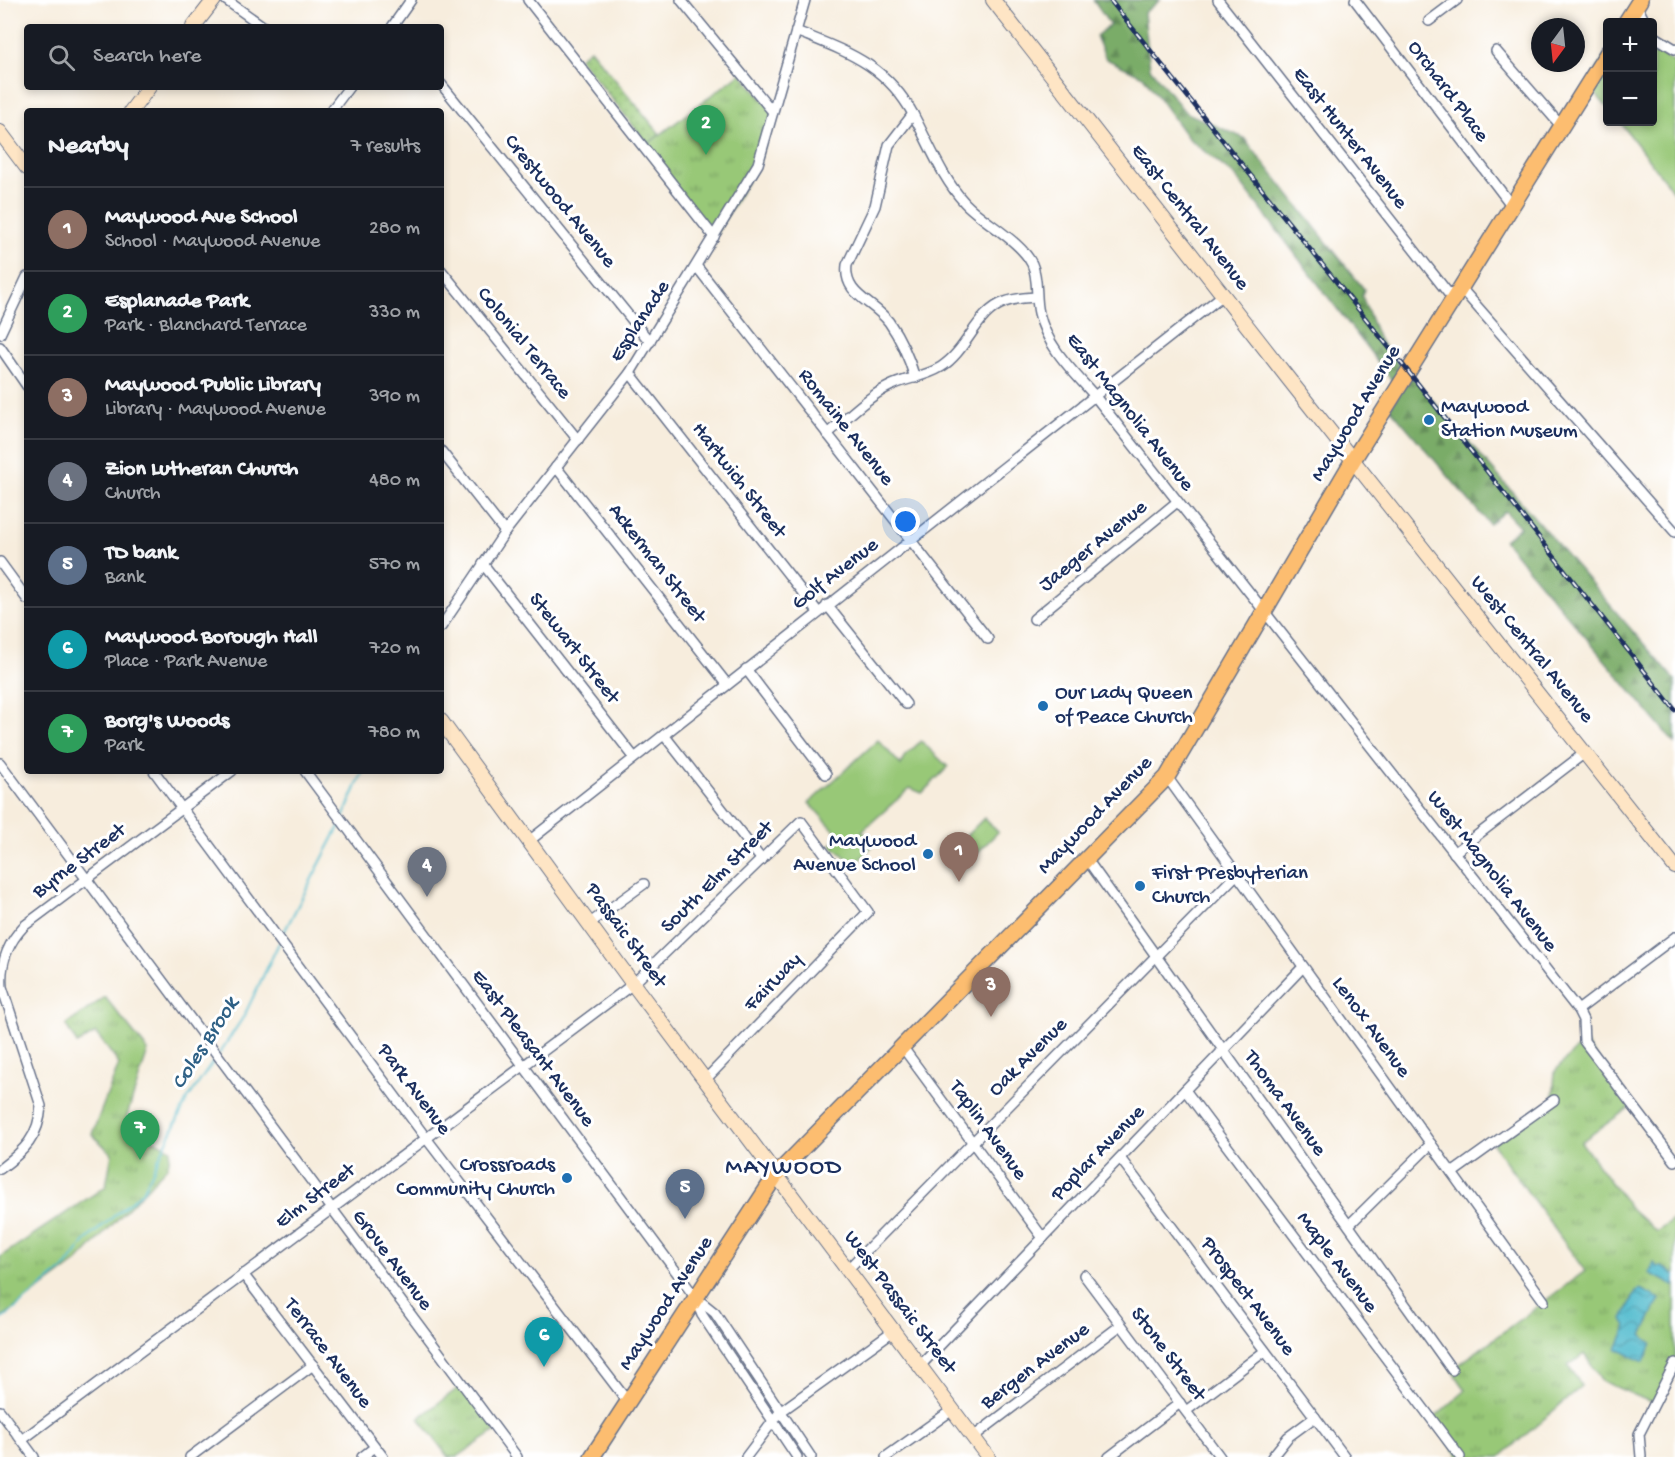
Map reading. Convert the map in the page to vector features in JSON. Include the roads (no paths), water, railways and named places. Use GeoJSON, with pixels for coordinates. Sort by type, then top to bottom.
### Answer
{"type":"FeatureCollection","features":[{"type":"Feature","properties":{"kind":"main road"},"geometry":{"type":"LineString","coordinates":[[1628,18],[1637,2]]}},
{"type":"Feature","properties":{"kind":"main road","name":"Maywood Avenue"},"geometry":{"type":"LineString","coordinates":[[592,1457],[776,1175],[901,1045],[1167,777],[1353,460],[1603,60]]}},
{"type":"Feature","properties":{"kind":"street"},"geometry":{"type":"LineString","coordinates":[[196,24],[213,0]]}},
{"type":"Feature","properties":{"kind":"street"},"geometry":{"type":"LineString","coordinates":[[226,0],[260,24]]}},
{"type":"Feature","properties":{"kind":"street"},"geometry":{"type":"LineString","coordinates":[[394,24],[411,0]]}},
{"type":"Feature","properties":{"kind":"street"},"geometry":{"type":"LineString","coordinates":[[528,0],[714,237]]}},
{"type":"Feature","properties":{"kind":"street"},"geometry":{"type":"LineString","coordinates":[[681,0],[773,112]]}},
{"type":"Feature","properties":{"kind":"street","name":"Esplanade"},"geometry":{"type":"LineString","coordinates":[[444,622],[506,532],[630,373],[758,164],[805,0]]}},
{"type":"Feature","properties":{"kind":"street","name":"East Central Avenue"},"geometry":{"type":"LineString","coordinates":[[993,0],[1353,460]]}},
{"type":"Feature","properties":{"kind":"street","name":"East Hunter Avenue"},"geometry":{"type":"LineString","coordinates":[[1218,0],[1456,293],[1675,532]]}},
{"type":"Feature","properties":{"kind":"street","name":"Orchard Place"},"geometry":{"type":"LineString","coordinates":[[1355,0],[1512,206]]}},
{"type":"Feature","properties":{"kind":"street"},"geometry":{"type":"LineString","coordinates":[[1429,21],[1457,0]]}},
{"type":"Feature","properties":{"kind":"street"},"geometry":{"type":"LineString","coordinates":[[1637,2],[1643,18]]}},
{"type":"Feature","properties":{"kind":"street","name":"East Magnolia Avenue"},"geometry":{"type":"LineString","coordinates":[[796,31],[862,58],[896,90],[913,114],[953,189],[978,215],[1028,258],[1035,273],[1039,315],[1051,344],[1094,395],[1263,612]]}},
{"type":"Feature","properties":{"kind":"street"},"geometry":{"type":"LineString","coordinates":[[1657,38],[1675,49]]}},
{"type":"Feature","properties":{"kind":"street"},"geometry":{"type":"LineString","coordinates":[[1496,51],[1562,127]]}},
{"type":"Feature","properties":{"kind":"street","name":"Crestwood Avenue"},"geometry":{"type":"LineString","coordinates":[[444,88],[650,342]]}},
{"type":"Feature","properties":{"kind":"street"},"geometry":{"type":"LineString","coordinates":[[133,108],[147,90]]}},
{"type":"Feature","properties":{"kind":"street"},"geometry":{"type":"LineString","coordinates":[[333,108],[346,90]]}},
{"type":"Feature","properties":{"kind":"street"},"geometry":{"type":"LineString","coordinates":[[913,114],[889,145],[875,206],[847,265],[846,273],[850,288],[888,321],[902,345],[915,378]]}},
{"type":"Feature","properties":{"kind":"street"},"geometry":{"type":"LineString","coordinates":[[0,132],[24,164]]}},
{"type":"Feature","properties":{"kind":"street","name":"Romaine Avenue"},"geometry":{"type":"LineString","coordinates":[[697,267],[987,639]]}},
{"type":"Feature","properties":{"kind":"street","name":"Colonial Terrace"},"geometry":{"type":"LineString","coordinates":[[444,274],[578,440]]}},
{"type":"Feature","properties":{"kind":"street"},"geometry":{"type":"LineString","coordinates":[[0,334],[24,283]]}},
{"type":"Feature","properties":{"kind":"street","name":"Golf Avenue"},"geometry":{"type":"LineString","coordinates":[[529,841],[1223,295]]}},
{"type":"Feature","properties":{"kind":"street"},"geometry":{"type":"LineString","coordinates":[[827,434],[887,387],[935,370],[952,359],[981,319],[997,305],[1006,301],[1036,297]]}},
{"type":"Feature","properties":{"kind":"street"},"geometry":{"type":"LineString","coordinates":[[0,347],[24,382]]}},
{"type":"Feature","properties":{"kind":"street","name":"Hartwich Street"},"geometry":{"type":"LineString","coordinates":[[630,373],[818,612]]}},
{"type":"Feature","properties":{"kind":"street"},"geometry":{"type":"LineString","coordinates":[[444,455],[506,532]]}},
{"type":"Feature","properties":{"kind":"street","name":"West Central Avenue"},"geometry":{"type":"LineString","coordinates":[[1353,460],[1675,867]]}},
{"type":"Feature","properties":{"kind":"street","name":"Ackerman Street"},"geometry":{"type":"LineString","coordinates":[[556,467],[727,684]]}},
{"type":"Feature","properties":{"kind":"street","name":"Jaeger Avenue"},"geometry":{"type":"LineString","coordinates":[[1034,619],[1177,502]]}},
{"type":"Feature","properties":{"kind":"street"},"geometry":{"type":"LineString","coordinates":[[0,562],[24,595]]}},
{"type":"Feature","properties":{"kind":"street","name":"Stewart Street"},"geometry":{"type":"LineString","coordinates":[[483,564],[634,757]]}},
{"type":"Feature","properties":{"kind":"street"},"geometry":{"type":"LineString","coordinates":[[827,605],[906,704]]}},
{"type":"Feature","properties":{"kind":"street","name":"West Magnolia Avenue"},"geometry":{"type":"LineString","coordinates":[[1263,612],[1578,1010],[1583,1020],[1584,1041],[1675,1161]]}},
{"type":"Feature","properties":{"kind":"street"},"geometry":{"type":"LineString","coordinates":[[746,669],[825,774]]}},
{"type":"Feature","properties":{"kind":"street","name":"Passaic Street"},"geometry":{"type":"LineString","coordinates":[[444,725],[776,1175]]}},
{"type":"Feature","properties":{"kind":"street"},"geometry":{"type":"LineString","coordinates":[[664,735],[762,860]]}},
{"type":"Feature","properties":{"kind":"street"},"geometry":{"type":"LineString","coordinates":[[1454,853],[1586,752]]}},
{"type":"Feature","properties":{"kind":"street","name":"Grove Avenue"},"geometry":{"type":"LineString","coordinates":[[0,764],[516,1457]]}},
{"type":"Feature","properties":{"kind":"street","name":"Park Avenue"},"geometry":{"type":"LineString","coordinates":[[156,774],[426,1138],[628,1402]]}},
{"type":"Feature","properties":{"kind":"street","name":"Byrne Street"},"geometry":{"type":"LineString","coordinates":[[0,1169],[18,1156],[33,1139],[41,1118],[40,1094],[2,993],[2,968],[15,936],[228,774]]}},
{"type":"Feature","properties":{"kind":"street","name":"East Pleasant Avenue"},"geometry":{"type":"LineString","coordinates":[[307,774],[695,1297]]}},
{"type":"Feature","properties":{"kind":"street","name":"Lenox Avenue"},"geometry":{"type":"LineString","coordinates":[[1167,777],[1544,1301]]}},
{"type":"Feature","properties":{"kind":"street","name":"South Elm Street"},"geometry":{"type":"LineString","coordinates":[[633,984],[801,821],[868,912]]}},
{"type":"Feature","properties":{"kind":"street","name":"Thoma Avenue"},"geometry":{"type":"LineString","coordinates":[[1086,858],[1452,1370]]}},
{"type":"Feature","properties":{"kind":"street","name":"Oak Avenue"},"geometry":{"type":"LineString","coordinates":[[848,1269],[1237,874]]}},
{"type":"Feature","properties":{"kind":"street"},"geometry":{"type":"LineString","coordinates":[[590,923],[644,884]]}},
{"type":"Feature","properties":{"kind":"street","name":"Fairway"},"geometry":{"type":"LineString","coordinates":[[706,1079],[868,912]]}},
{"type":"Feature","properties":{"kind":"street"},"geometry":{"type":"LineString","coordinates":[[1578,1010],[1675,937]]}},
{"type":"Feature","properties":{"kind":"street","name":"Poplar Avenue"},"geometry":{"type":"LineString","coordinates":[[920,1366],[1304,967]]}},
{"type":"Feature","properties":{"kind":"street","name":"Elm Street"},"geometry":{"type":"LineString","coordinates":[[22,1440],[633,984]]}},
{"type":"Feature","properties":{"kind":"street","name":"Taplin Avenue"},"geometry":{"type":"LineString","coordinates":[[901,1045],[1043,1238]]}},
{"type":"Feature","properties":{"kind":"street","name":"Maple Avenue"},"geometry":{"type":"LineString","coordinates":[[1185,1090],[1460,1457]]}},
{"type":"Feature","properties":{"kind":"street"},"geometry":{"type":"LineString","coordinates":[[1452,1173],[1554,1100]]}},
{"type":"Feature","properties":{"kind":"street"},"geometry":{"type":"LineString","coordinates":[[1348,1225],[1431,1144]]}},
{"type":"Feature","properties":{"kind":"street","name":"Prospect Avenue"},"geometry":{"type":"LineString","coordinates":[[1120,1158],[1346,1457]]}},
{"type":"Feature","properties":{"kind":"street","name":"West Passaic Street"},"geometry":{"type":"LineString","coordinates":[[776,1175],[988,1457]]}},
{"type":"Feature","properties":{"kind":"street","name":"Terrace Avenue"},"geometry":{"type":"LineString","coordinates":[[243,1274],[383,1457]]}},
{"type":"Feature","properties":{"kind":"street","name":"Stone Street"},"geometry":{"type":"LineString","coordinates":[[1084,1275],[1220,1457]]}},
{"type":"Feature","properties":{"kind":"street"},"geometry":{"type":"LineString","coordinates":[[695,1297],[715,1313],[811,1457]]}},
{"type":"Feature","properties":{"kind":"street"},"geometry":{"type":"LineString","coordinates":[[695,1297],[702,1315],[797,1457]]}},
{"type":"Feature","properties":{"kind":"street","name":"Bergen Avenue"},"geometry":{"type":"LineString","coordinates":[[973,1437],[1121,1325]]}},
{"type":"Feature","properties":{"kind":"street"},"geometry":{"type":"LineString","coordinates":[[746,1457],[780,1412],[893,1331]]}},
{"type":"Feature","properties":{"kind":"street"},"geometry":{"type":"LineString","coordinates":[[1186,1411],[1266,1351]]}},
{"type":"Feature","properties":{"kind":"street"},"geometry":{"type":"LineString","coordinates":[[1641,1457],[1640,1434],[1675,1363]]}},
{"type":"Feature","properties":{"kind":"street"},"geometry":{"type":"LineString","coordinates":[[190,1457],[313,1365]]}},
{"type":"Feature","properties":{"kind":"street"},"geometry":{"type":"LineString","coordinates":[[1109,1457],[1180,1403]]}},
{"type":"Feature","properties":{"kind":"street","name":"Bergen Avenue"},"geometry":{"type":"LineString","coordinates":[[886,1457],[952,1410]]}},
{"type":"Feature","properties":{"kind":"street"},"geometry":{"type":"LineString","coordinates":[[0,1411],[34,1457]]}},
{"type":"Feature","properties":{"kind":"street"},"geometry":{"type":"LineString","coordinates":[[1272,1457],[1288,1437],[1315,1417]]}},
{"type":"Feature","properties":{"kind":"street"},"geometry":{"type":"LineString","coordinates":[[362,1457],[375,1447]]}},
{"type":"Feature","properties":{"kind":"water"},"geometry":{"type":"Polygon","coordinates":[[[1654,1263],[1657,1267],[1662,1267],[1675,1275],[1674,1286],[1649,1273],[1654,1263]]]}},
{"type":"Feature","properties":{"kind":"water"},"geometry":{"type":"Polygon","coordinates":[[[1640,1289],[1660,1299],[1642,1335],[1652,1344],[1644,1362],[1617,1349],[1627,1326],[1623,1319],[1636,1291],[1640,1289]]]}},
{"type":"Feature","properties":{"kind":"waterway","name":"Coles Brook"},"geometry":{"type":"LineString","coordinates":[[343,818],[362,774]]}},
{"type":"Feature","properties":{"kind":"waterway","name":"Coles Brook"},"geometry":{"type":"LineString","coordinates":[[281,938],[341,823]]}},
{"type":"Feature","properties":{"kind":"waterway","name":"Coles Brook"},"geometry":{"type":"LineString","coordinates":[[219,1054],[244,1016],[279,943]]}},
{"type":"Feature","properties":{"kind":"waterway","name":"Coles Brook"},"geometry":{"type":"LineString","coordinates":[[0,1321],[67,1266],[85,1241],[143,1191],[187,1100],[215,1059]]}},
{"type":"Feature","properties":{"kind":"railway"},"geometry":{"type":"LineString","coordinates":[[1110,0],[1411,375],[1675,710]]}},
{"type":"Feature","properties":{"kind":"place","name":"Esplanade Park"},"geometry":{"type":"Point","coordinates":[706,155]}},
{"type":"Feature","properties":{"kind":"place","name":"Maywood Station Museum"},"geometry":{"type":"Point","coordinates":[1429,420]}},
{"type":"Feature","properties":{"kind":"place","name":"Our Lady Queen of Peace Church"},"geometry":{"type":"Point","coordinates":[1043,706]}},
{"type":"Feature","properties":{"kind":"place","name":"Maywood Avenue School"},"geometry":{"type":"Point","coordinates":[928,854]}},
{"type":"Feature","properties":{"kind":"place","name":"Maywood Ave School"},"geometry":{"type":"Point","coordinates":[959,882]}},
{"type":"Feature","properties":{"kind":"place","name":"First Presbyterian Church"},"geometry":{"type":"Point","coordinates":[1140,886]}},
{"type":"Feature","properties":{"kind":"place","name":"Zion Lutheran Church"},"geometry":{"type":"Point","coordinates":[427,897]}},
{"type":"Feature","properties":{"kind":"place","name":"Maywood Public Library"},"geometry":{"type":"Point","coordinates":[991,1017]}},
{"type":"Feature","properties":{"kind":"place","name":"Borg's Woods"},"geometry":{"type":"Point","coordinates":[140,1160]}},
{"type":"Feature","properties":{"kind":"place","name":"Crossroads Community Church"},"geometry":{"type":"Point","coordinates":[567,1178]}},
{"type":"Feature","properties":{"kind":"place","name":"TD bank"},"geometry":{"type":"Point","coordinates":[685,1219]}},
{"type":"Feature","properties":{"kind":"place","name":"Maywood Borough Hall"},"geometry":{"type":"Point","coordinates":[544,1367]}},
{"type":"Feature","properties":{"kind":"district","name":"MAYWOOD"},"geometry":{"type":"Point","coordinates":[784,1168]}}]}
